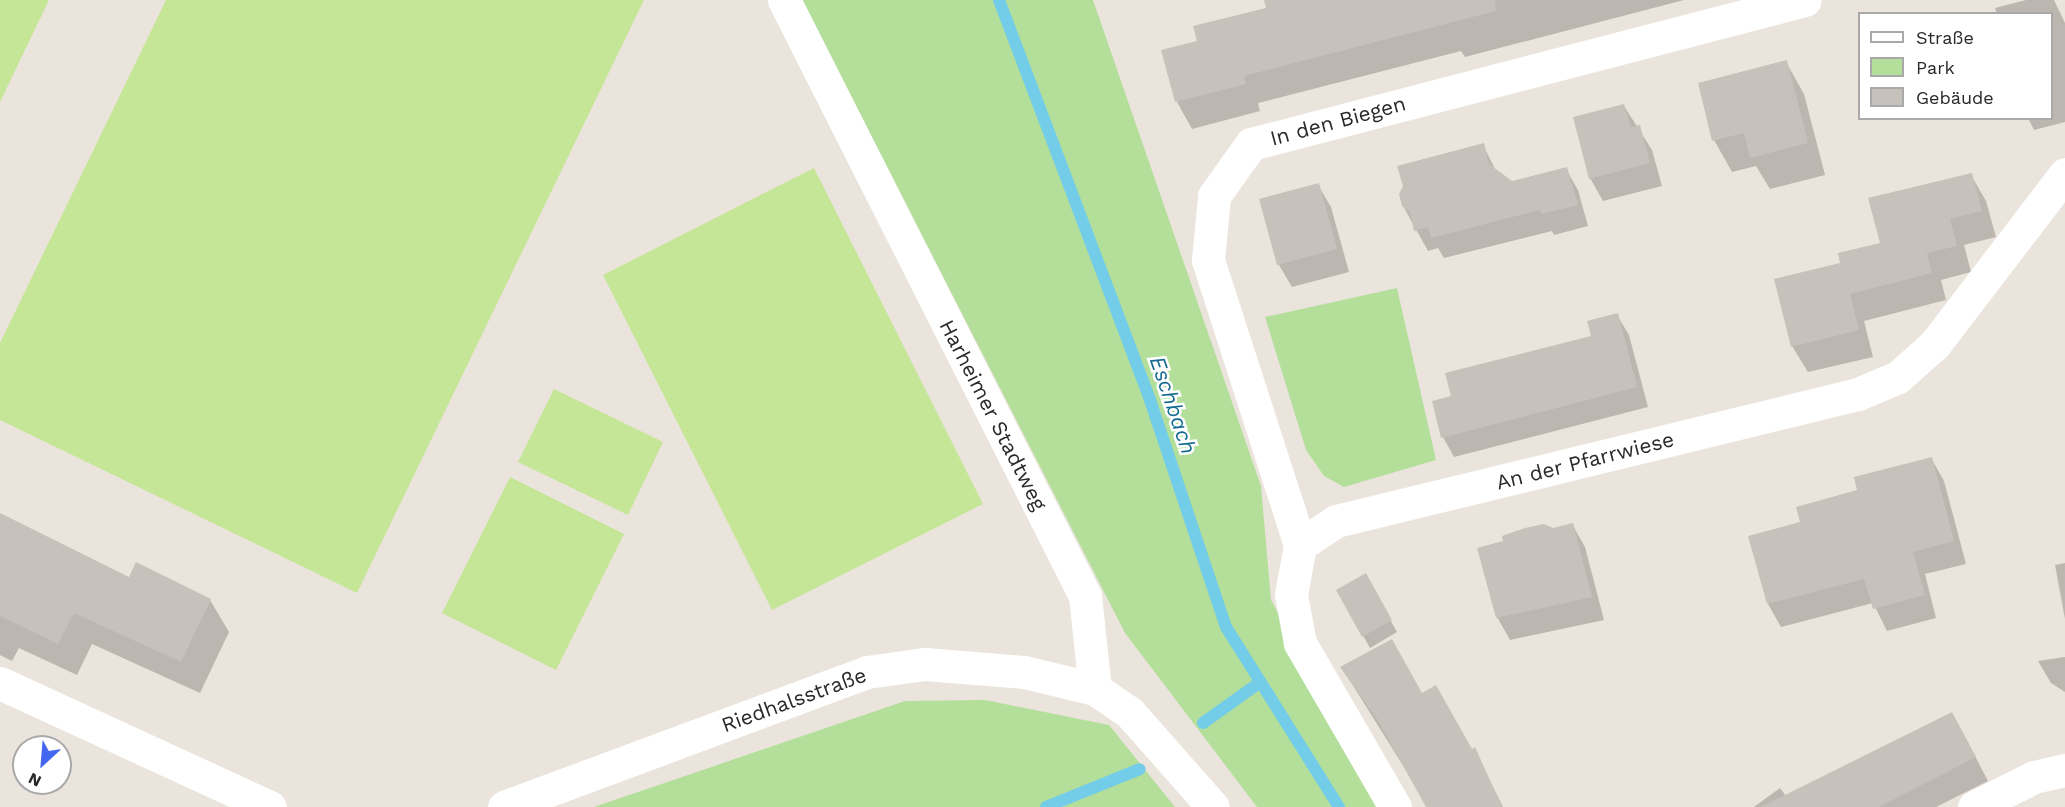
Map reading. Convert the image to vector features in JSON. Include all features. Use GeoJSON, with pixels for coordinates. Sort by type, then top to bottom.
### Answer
{"type":"FeatureCollection","features":[{"type":"Feature","properties":{"kind":"street","name":"Harheimer Stadtweg"},"geometry":{"type":"LineString","coordinates":[[784,0],[1085,596],[1095,689]]}},
{"type":"Feature","properties":{"kind":"street","name":"In den Biegen"},"geometry":{"type":"LineString","coordinates":[[1300,545],[1208,260],[1214,196],[1251,144],[1805,0]]}},
{"type":"Feature","properties":{"kind":"street","name":"An der Pfarrwiese"},"geometry":{"type":"LineString","coordinates":[[1300,545],[1336,521],[1858,394],[1898,377],[1935,344],[2065,174]]}},
{"type":"Feature","properties":{"kind":"street"},"geometry":{"type":"LineString","coordinates":[[1300,545],[1291,595],[1300,643],[1395,807]]}},
{"type":"Feature","properties":{"kind":"street","name":"Riedhalsstraße"},"geometry":{"type":"LineString","coordinates":[[504,807],[867,672],[925,664],[1024,672],[1095,689]]}},
{"type":"Feature","properties":{"kind":"street"},"geometry":{"type":"LineString","coordinates":[[0,683],[270,807]]}},
{"type":"Feature","properties":{"kind":"street"},"geometry":{"type":"LineString","coordinates":[[1095,689],[1130,712],[1213,807]]}},
{"type":"Feature","properties":{"kind":"street"},"geometry":{"type":"LineString","coordinates":[[1974,807],[2034,777],[2065,770]]}},
{"type":"Feature","properties":{"kind":"green space"},"geometry":{"type":"Polygon","coordinates":[[[0,0],[49,0],[0,102],[0,0]]]}},
{"type":"Feature","properties":{"kind":"green space"},"geometry":{"type":"Polygon","coordinates":[[[166,0],[644,0],[357,593],[0,420],[0,343],[166,0]]]}},
{"type":"Feature","properties":{"kind":"green space"},"geometry":{"type":"Polygon","coordinates":[[[802,0],[1093,0],[1261,486],[1271,600],[1381,807],[1257,807],[1125,633],[802,0]]]}},
{"type":"Feature","properties":{"kind":"green space"},"geometry":{"type":"Polygon","coordinates":[[[814,168],[983,504],[772,610],[603,275],[814,168]]]}},
{"type":"Feature","properties":{"kind":"green space"},"geometry":{"type":"Polygon","coordinates":[[[1397,288],[1436,460],[1344,487],[1324,476],[1306,450],[1265,317],[1397,288]]]}},
{"type":"Feature","properties":{"kind":"green space"},"geometry":{"type":"Polygon","coordinates":[[[554,389],[663,442],[628,515],[518,462],[554,389]]]}},
{"type":"Feature","properties":{"kind":"green space"},"geometry":{"type":"Polygon","coordinates":[[[510,477],[624,534],[556,670],[442,613],[510,477]]]}},
{"type":"Feature","properties":{"kind":"green space"},"geometry":{"type":"Polygon","coordinates":[[[985,700],[1109,725],[1175,807],[594,807],[905,701],[985,700]]]}},
{"type":"Feature","properties":{"kind":"building"},"geometry":{"type":"Polygon","coordinates":[[[1264,0],[1495,0],[1496,11],[1244,76],[1246,84],[1175,102],[1161,50],[1197,41],[1193,26],[1266,8],[1264,0]]]}},
{"type":"Feature","properties":{"kind":"building"},"geometry":{"type":"Polygon","coordinates":[[[1787,60],[1808,143],[1750,158],[1744,133],[1712,141],[1698,83],[1787,60]]]}},
{"type":"Feature","properties":{"kind":"building"},"geometry":{"type":"Polygon","coordinates":[[[1624,104],[1631,127],[1640,125],[1650,163],[1589,179],[1573,117],[1624,104]]]}},
{"type":"Feature","properties":{"kind":"building"},"geometry":{"type":"Polygon","coordinates":[[[1484,143],[1489,164],[1512,181],[1567,167],[1578,205],[1541,214],[1540,210],[1431,238],[1428,227],[1414,231],[1410,212],[1402,206],[1399,194],[1403,186],[1397,166],[1484,143]]]}},
{"type":"Feature","properties":{"kind":"building"},"geometry":{"type":"Polygon","coordinates":[[[1972,173],[1982,211],[1950,219],[1957,246],[1927,253],[1932,273],[1850,294],[1859,330],[1791,347],[1774,279],[1840,263],[1838,253],[1880,243],[1868,198],[1972,173]]]}},
{"type":"Feature","properties":{"kind":"building"},"geometry":{"type":"Polygon","coordinates":[[[1319,183],[1337,249],[1277,265],[1259,199],[1319,183]]]}},
{"type":"Feature","properties":{"kind":"building"},"geometry":{"type":"Polygon","coordinates":[[[1618,313],[1637,387],[1441,438],[1432,401],[1451,396],[1445,373],[1591,336],[1587,321],[1618,313]]]}},
{"type":"Feature","properties":{"kind":"building"},"geometry":{"type":"Polygon","coordinates":[[[1932,457],[1954,541],[1913,552],[1925,595],[1873,609],[1864,579],[1767,604],[1748,536],[1800,522],[1796,507],[1857,490],[1854,477],[1932,457]]]}},
{"type":"Feature","properties":{"kind":"building"},"geometry":{"type":"Polygon","coordinates":[[[0,513],[129,577],[136,562],[211,599],[181,662],[74,613],[58,644],[0,616],[0,513]]]}},
{"type":"Feature","properties":{"kind":"building"},"geometry":{"type":"Polygon","coordinates":[[[1573,523],[1592,597],[1496,618],[1477,548],[1503,541],[1502,536],[1525,528],[1544,524],[1553,528],[1573,523]]]}},
{"type":"Feature","properties":{"kind":"building"},"geometry":{"type":"Polygon","coordinates":[[[1366,573],[1392,620],[1362,637],[1336,590],[1366,573]]]}},
{"type":"Feature","properties":{"kind":"building"},"geometry":{"type":"Polygon","coordinates":[[[1392,639],[1422,693],[1436,685],[1472,749],[1475,747],[1502,807],[1426,807],[1377,719],[1340,667],[1392,639]]]}},
{"type":"Feature","properties":{"kind":"building"},"geometry":{"type":"Polygon","coordinates":[[[1952,712],[1976,757],[1879,807],[1761,807],[1952,712]]]}},
{"type":"Feature","properties":{"kind":"waterway","name":"Eschbach"},"geometry":{"type":"LineString","coordinates":[[999,0],[1150,400],[1226,627],[1339,807]]}},
{"type":"Feature","properties":{"kind":"waterway"},"geometry":{"type":"LineString","coordinates":[[1203,723],[1259,683]]}},
{"type":"Feature","properties":{"kind":"waterway"},"geometry":{"type":"LineString","coordinates":[[1046,807],[1140,769]]}}]}
